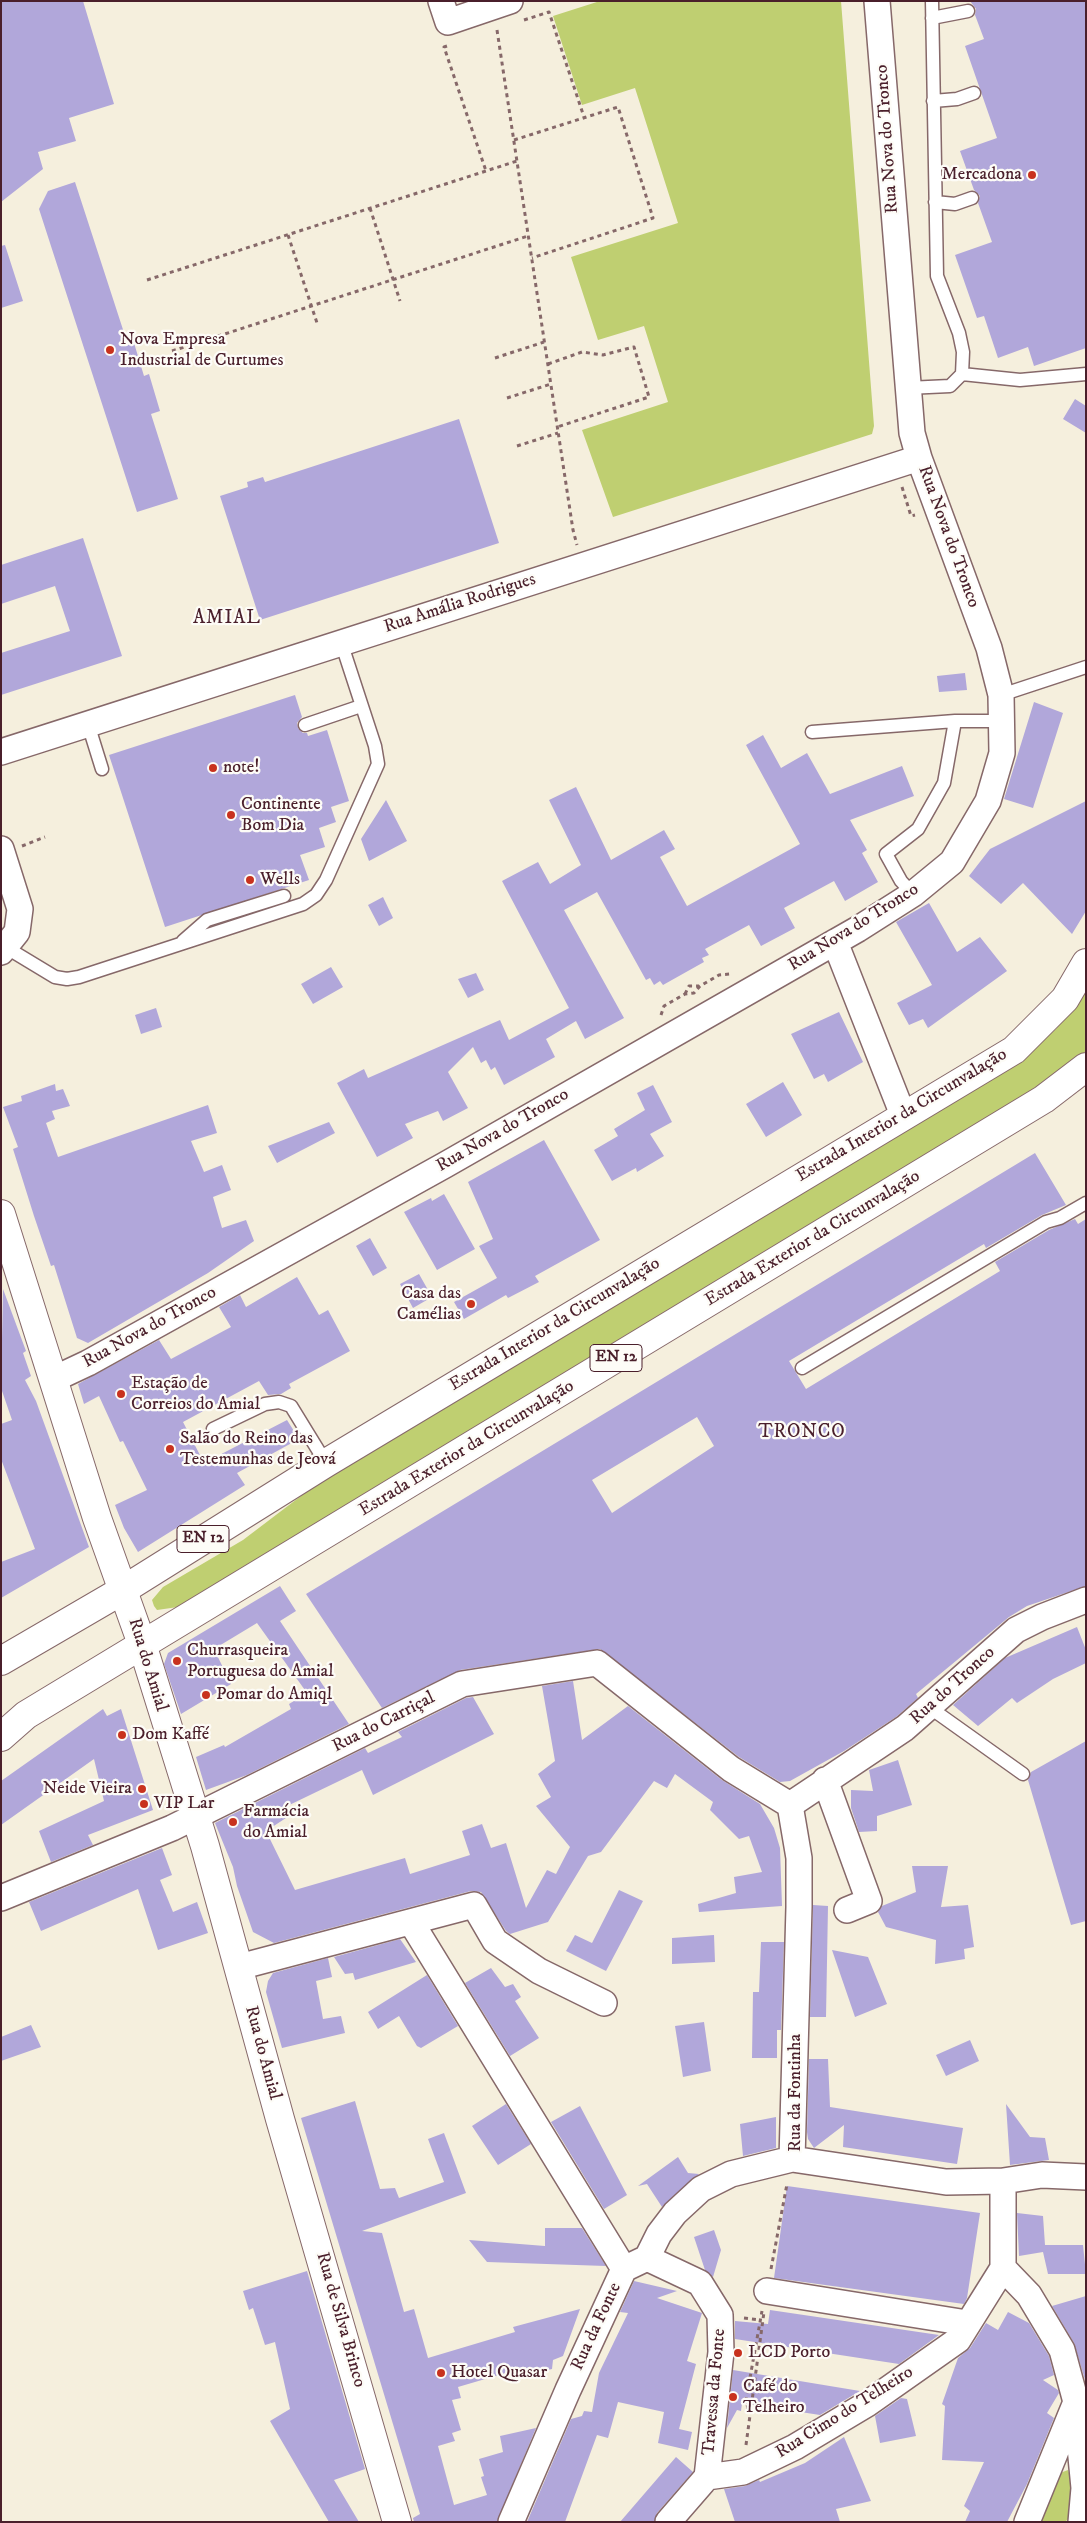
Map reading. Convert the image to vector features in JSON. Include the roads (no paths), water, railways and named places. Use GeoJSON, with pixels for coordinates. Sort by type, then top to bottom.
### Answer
{"type":"FeatureCollection","features":[{"type":"Feature","properties":{"kind":"main road","name":"Estrada Interior da Circunvalação"},"geometry":{"type":"LineString","coordinates":[[1,1661],[123,1590],[326,1463],[1014,1050],[1065,999],[1086,963]]}},
{"type":"Feature","properties":{"kind":"main road","name":"Estrada Exterior da Circunvalação"},"geometry":{"type":"LineString","coordinates":[[1,1736],[26,1715],[142,1644],[1044,1099],[1086,1067]]}},
{"type":"Feature","properties":{"kind":"main road","name":"Rua do Amial"},"geometry":{"type":"LineString","coordinates":[[4,1230],[54,1379],[97,1518],[142,1644],[196,1816],[280,2119]]}},
{"type":"Feature","properties":{"kind":"main road","name":"Rua de Silva Brinco"},"geometry":{"type":"LineString","coordinates":[[280,2119],[398,2522]]}},
{"type":"Feature","properties":{"kind":"street"},"geometry":{"type":"LineString","coordinates":[[442,1],[448,22],[507,17]]}},
{"type":"Feature","properties":{"kind":"street","name":"Rua Nova do Tronco"},"geometry":{"type":"LineString","coordinates":[[54,1379],[96,1358],[445,1165],[835,942],[913,894],[952,862],[988,801],[1002,753],[1000,695],[989,648],[918,458],[912,433],[877,1]]}},
{"type":"Feature","properties":{"kind":"street","name":"Rua Amália Rodrigues"},"geometry":{"type":"LineString","coordinates":[[1,752],[918,458]]}},
{"type":"Feature","properties":{"kind":"street"},"geometry":{"type":"LineString","coordinates":[[1,849],[20,909],[17,932],[4,950]]}},
{"type":"Feature","properties":{"kind":"street"},"geometry":{"type":"LineString","coordinates":[[835,942],[903,1115]]}},
{"type":"Feature","properties":{"kind":"street","name":"Rua do Tronco"},"geometry":{"type":"LineString","coordinates":[[790,1805],[905,1728],[1016,1630],[1086,1600]]}},
{"type":"Feature","properties":{"kind":"street","name":"Rua do Carriçal"},"geometry":{"type":"LineString","coordinates":[[1,1898],[196,1816],[462,1684],[596,1663],[728,1766],[790,1805]]}},
{"type":"Feature","properties":{"kind":"street"},"geometry":{"type":"LineString","coordinates":[[825,1780],[869,1901],[847,1910]]}},
{"type":"Feature","properties":{"kind":"street","name":"Rua da Fontinha"},"geometry":{"type":"LineString","coordinates":[[790,1805],[799,1858],[792,2159],[946,2182],[1003,2181]]}},
{"type":"Feature","properties":{"kind":"street"},"geometry":{"type":"LineString","coordinates":[[239,1967],[474,1905],[494,1941],[540,1971],[604,2004]]}},
{"type":"Feature","properties":{"kind":"street"},"geometry":{"type":"LineString","coordinates":[[411,1922],[624,2269]]}},
{"type":"Feature","properties":{"kind":"street"},"geometry":{"type":"LineString","coordinates":[[647,2258],[659,2234],[675,2213],[701,2190],[731,2174],[792,2159]]}},
{"type":"Feature","properties":{"kind":"street"},"geometry":{"type":"LineString","coordinates":[[1081,2522],[1084,2488],[1082,2447],[1076,2402],[1062,2350],[1029,2295],[1003,2268],[1003,2181],[1042,2175],[1086,2177]]}},
{"type":"Feature","properties":{"kind":"street","name":"Rua da Fonte"},"geometry":{"type":"LineString","coordinates":[[510,2522],[579,2364],[624,2269],[647,2258]]}},
{"type":"Feature","properties":{"kind":"street","name":"Travessa da Fonte"},"geometry":{"type":"LineString","coordinates":[[647,2258],[700,2283],[720,2315],[721,2352],[707,2477]]}},
{"type":"Feature","properties":{"kind":"street","name":"Rua Cimo do Telheiro"},"geometry":{"type":"LineString","coordinates":[[707,2477],[743,2472],[795,2447],[867,2404],[958,2340],[1003,2268]]}},
{"type":"Feature","properties":{"kind":"street"},"geometry":{"type":"LineString","coordinates":[[765,2301],[967,2323]]}},
{"type":"Feature","properties":{"kind":"street"},"geometry":{"type":"LineString","coordinates":[[1027,2522],[1076,2402]]}},
{"type":"Feature","properties":{"kind":"street"},"geometry":{"type":"LineString","coordinates":[[668,2522],[707,2477]]}},
{"type":"Feature","properties":{"kind":"lane"},"geometry":{"type":"LineString","coordinates":[[907,388],[950,386],[962,374],[963,352],[959,333],[937,276],[932,1]]}},
{"type":"Feature","properties":{"kind":"lane"},"geometry":{"type":"LineString","coordinates":[[932,18],[968,11]]}},
{"type":"Feature","properties":{"kind":"lane"},"geometry":{"type":"LineString","coordinates":[[933,101],[957,99],[974,93]]}},
{"type":"Feature","properties":{"kind":"lane"},"geometry":{"type":"LineString","coordinates":[[935,202],[955,204],[972,198]]}},
{"type":"Feature","properties":{"kind":"lane"},"geometry":{"type":"LineString","coordinates":[[962,374],[1020,380],[1086,374]]}},
{"type":"Feature","properties":{"kind":"lane"},"geometry":{"type":"LineString","coordinates":[[4,950],[55,977],[67,979],[79,977],[303,904],[316,895],[326,880],[378,764],[375,746],[341,642]]}},
{"type":"Feature","properties":{"kind":"lane"},"geometry":{"type":"LineString","coordinates":[[1000,695],[1086,667]]}},
{"type":"Feature","properties":{"kind":"lane"},"geometry":{"type":"LineString","coordinates":[[305,725],[361,706]]}},
{"type":"Feature","properties":{"kind":"lane"},"geometry":{"type":"LineString","coordinates":[[812,732],[955,721],[1002,721]]}},
{"type":"Feature","properties":{"kind":"lane"},"geometry":{"type":"LineString","coordinates":[[913,894],[901,881],[886,854],[918,829],[944,783],[955,721]]}},
{"type":"Feature","properties":{"kind":"lane"},"geometry":{"type":"LineString","coordinates":[[88,724],[102,769]]}},
{"type":"Feature","properties":{"kind":"lane"},"geometry":{"type":"LineString","coordinates":[[179,945],[207,920],[284,896]]}},
{"type":"Feature","properties":{"kind":"lane"},"geometry":{"type":"LineString","coordinates":[[802,1368],[1046,1222],[1060,1218],[1086,1203]]}},
{"type":"Feature","properties":{"kind":"lane"},"geometry":{"type":"LineString","coordinates":[[213,1429],[265,1404],[278,1402],[290,1406],[326,1463]]}},
{"type":"Feature","properties":{"kind":"lane"},"geometry":{"type":"LineString","coordinates":[[930,1707],[1023,1774]]}},
{"type":"Feature","properties":{"kind":"place","name":"Mercadona"},"geometry":{"type":"Point","coordinates":[1032,175]}},
{"type":"Feature","properties":{"kind":"place","name":"Nova Empresa Industrial de Curtumes"},"geometry":{"type":"Point","coordinates":[110,350]}},
{"type":"Feature","properties":{"kind":"place","name":"note!"},"geometry":{"type":"Point","coordinates":[213,768]}},
{"type":"Feature","properties":{"kind":"place","name":"Continente Bom Dia"},"geometry":{"type":"Point","coordinates":[231,815]}},
{"type":"Feature","properties":{"kind":"place","name":"Wells"},"geometry":{"type":"Point","coordinates":[250,880]}},
{"type":"Feature","properties":{"kind":"place","name":"Casa das Camélias"},"geometry":{"type":"Point","coordinates":[471,1304]}},
{"type":"Feature","properties":{"kind":"place","name":"Estação de Correios do Amial"},"geometry":{"type":"Point","coordinates":[121,1394]}},
{"type":"Feature","properties":{"kind":"place","name":"Salão do Reino das Testemunhas de Jeová"},"geometry":{"type":"Point","coordinates":[170,1449]}},
{"type":"Feature","properties":{"kind":"place","name":"Churrasqueira Portuguesa do Amial"},"geometry":{"type":"Point","coordinates":[177,1661]}},
{"type":"Feature","properties":{"kind":"place","name":"Pomar do Amiql"},"geometry":{"type":"Point","coordinates":[206,1695]}},
{"type":"Feature","properties":{"kind":"place","name":"Dom Kaffé"},"geometry":{"type":"Point","coordinates":[122,1735]}},
{"type":"Feature","properties":{"kind":"place","name":"Neide Vieira"},"geometry":{"type":"Point","coordinates":[142,1789]}},
{"type":"Feature","properties":{"kind":"place","name":"VIP Lar"},"geometry":{"type":"Point","coordinates":[144,1804]}},
{"type":"Feature","properties":{"kind":"place","name":"Farmácia do Amial"},"geometry":{"type":"Point","coordinates":[233,1822]}},
{"type":"Feature","properties":{"kind":"place","name":"LCD Porto"},"geometry":{"type":"Point","coordinates":[738,2353]}},
{"type":"Feature","properties":{"kind":"place","name":"Hotel Quasar"},"geometry":{"type":"Point","coordinates":[441,2373]}},
{"type":"Feature","properties":{"kind":"place","name":"Café do Telheiro"},"geometry":{"type":"Point","coordinates":[733,2397]}},
{"type":"Feature","properties":{"kind":"district","name":"AMIAL"},"geometry":{"type":"Point","coordinates":[227,619]}},
{"type":"Feature","properties":{"kind":"district","name":"TRONCO"},"geometry":{"type":"Point","coordinates":[802,1433]}}]}
